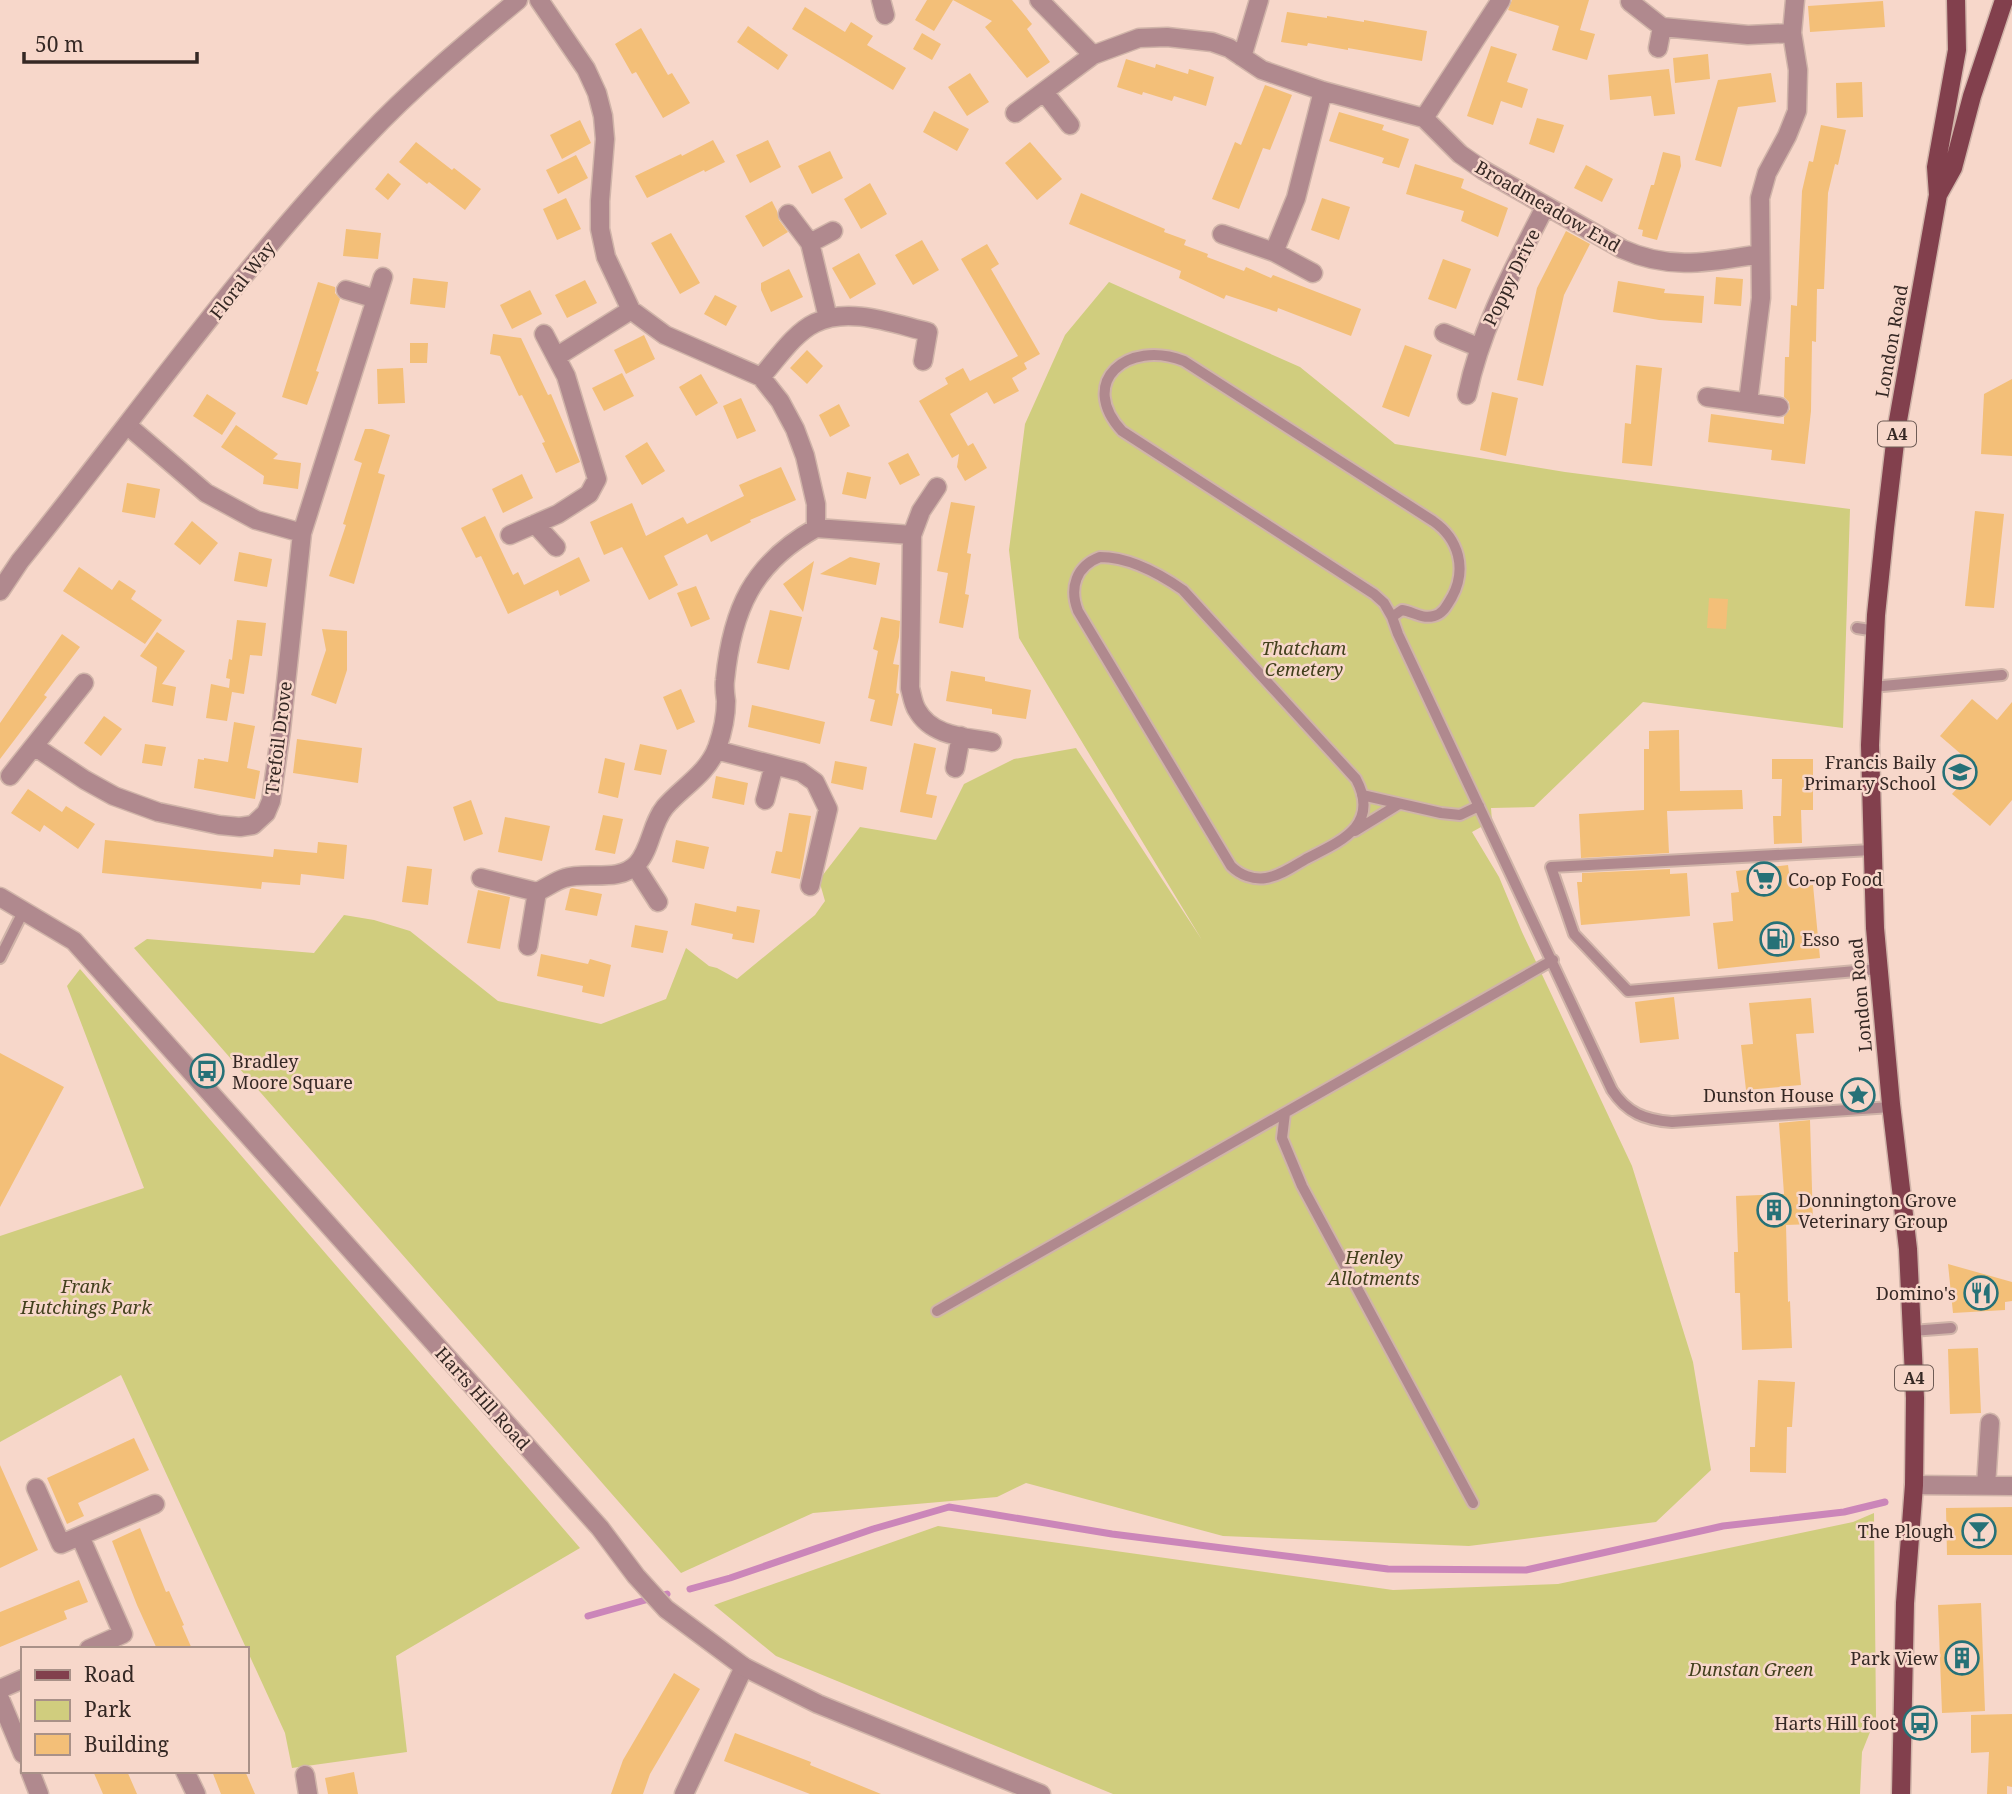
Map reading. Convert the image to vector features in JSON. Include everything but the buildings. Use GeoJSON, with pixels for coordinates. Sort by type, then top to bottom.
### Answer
{"type":"FeatureCollection","features":[{"type":"Feature","properties":{"kind":"main road","name":"London Road"},"geometry":{"type":"LineString","coordinates":[[1901,1794],[1905,1603],[1914,1485],[1912,1331],[1908,1249],[1891,1107],[1879,969],[1872,849],[1870,745],[1885,528],[1898,426],[1938,195],[1936,167],[1957,50],[1956,0]]}},
{"type":"Feature","properties":{"kind":"main road","name":"London Road"},"geometry":{"type":"LineString","coordinates":[[1938,195],[1952,168],[1972,96],[2004,0]]}},
{"type":"Feature","properties":{"kind":"street","name":"Floral Way"},"geometry":{"type":"LineString","coordinates":[[0,591],[20,561],[276,236],[365,138],[438,67],[518,0]]}},
{"type":"Feature","properties":{"kind":"street"},"geometry":{"type":"LineString","coordinates":[[540,0],[586,69],[604,116],[606,139],[600,229],[606,257],[631,310],[664,335],[761,377],[785,410],[805,456],[816,504],[816,528]]}},
{"type":"Feature","properties":{"kind":"street"},"geometry":{"type":"LineString","coordinates":[[1039,0],[1093,55]]}},
{"type":"Feature","properties":{"kind":"street"},"geometry":{"type":"LineString","coordinates":[[1242,57],[1259,0]]}},
{"type":"Feature","properties":{"kind":"street"},"geometry":{"type":"LineString","coordinates":[[1016,113],[1093,55],[1139,38],[1167,37],[1212,42],[1229,48],[1262,70],[1323,91],[1424,118],[1501,0]]}},
{"type":"Feature","properties":{"kind":"street"},"geometry":{"type":"LineString","coordinates":[[1748,402],[1761,298],[1760,198],[1767,173],[1797,111],[1798,70],[1792,33],[1795,0]]}},
{"type":"Feature","properties":{"kind":"street"},"geometry":{"type":"LineString","coordinates":[[1630,2],[1662,27],[1748,35],[1792,33]]}},
{"type":"Feature","properties":{"kind":"street"},"geometry":{"type":"LineString","coordinates":[[1658,48],[1662,27]]}},
{"type":"Feature","properties":{"kind":"street"},"geometry":{"type":"LineString","coordinates":[[1274,252],[1296,198],[1323,91]]}},
{"type":"Feature","properties":{"kind":"street"},"geometry":{"type":"LineString","coordinates":[[1044,92],[1070,125]]}},
{"type":"Feature","properties":{"kind":"street","name":"Broadmeadow End"},"geometry":{"type":"LineString","coordinates":[[1424,118],[1460,154],[1545,207],[1622,249],[1662,263],[1760,254]]}},
{"type":"Feature","properties":{"kind":"street","name":"Poppy Drive"},"geometry":{"type":"LineString","coordinates":[[1467,395],[1478,347],[1497,301],[1545,207]]}},
{"type":"Feature","properties":{"kind":"street"},"geometry":{"type":"LineString","coordinates":[[788,214],[810,243],[828,318]]}},
{"type":"Feature","properties":{"kind":"street"},"geometry":{"type":"LineString","coordinates":[[810,243],[833,231]]}},
{"type":"Feature","properties":{"kind":"street"},"geometry":{"type":"LineString","coordinates":[[1222,234],[1274,252],[1313,273]]}},
{"type":"Feature","properties":{"kind":"street","name":"Trefoil Drove"},"geometry":{"type":"LineString","coordinates":[[34,746],[114,796],[158,813],[232,827],[247,827],[260,821],[269,808],[272,789],[302,533],[383,277]]}},
{"type":"Feature","properties":{"kind":"street"},"geometry":{"type":"LineString","coordinates":[[346,290],[376,299]]}},
{"type":"Feature","properties":{"kind":"street"},"geometry":{"type":"LineString","coordinates":[[556,356],[631,310]]}},
{"type":"Feature","properties":{"kind":"street"},"geometry":{"type":"LineString","coordinates":[[761,377],[799,335],[814,323],[828,318],[867,317],[930,324],[923,361]]}},
{"type":"Feature","properties":{"kind":"street","name":"Poppy Drive"},"geometry":{"type":"LineString","coordinates":[[1444,333],[1478,347]]}},
{"type":"Feature","properties":{"kind":"street"},"geometry":{"type":"LineString","coordinates":[[510,536],[558,514],[589,494],[597,479],[566,376],[544,334]]}},
{"type":"Feature","properties":{"kind":"street"},"geometry":{"type":"LineString","coordinates":[[1707,397],[1779,407]]}},
{"type":"Feature","properties":{"kind":"street"},"geometry":{"type":"LineString","coordinates":[[127,425],[206,493],[256,520],[302,533]]}},
{"type":"Feature","properties":{"kind":"street"},"geometry":{"type":"LineString","coordinates":[[937,487],[921,511],[912,535],[910,688],[917,710],[928,723],[943,733],[992,742]]}},
{"type":"Feature","properties":{"kind":"street"},"geometry":{"type":"LineString","coordinates":[[535,524],[556,547]]}},
{"type":"Feature","properties":{"kind":"street"},"geometry":{"type":"LineString","coordinates":[[481,878],[537,892],[566,877],[617,873],[635,866],[644,854],[665,807],[692,784],[716,750],[723,725],[726,704],[724,684],[735,618],[746,596],[767,566],[792,542],[816,528],[912,535]]}},
{"type":"Feature","properties":{"kind":"street"},"geometry":{"type":"LineString","coordinates":[[10,776],[84,683]]}},
{"type":"Feature","properties":{"kind":"street"},"geometry":{"type":"LineString","coordinates":[[955,768],[961,736]]}},
{"type":"Feature","properties":{"kind":"street"},"geometry":{"type":"LineString","coordinates":[[716,750],[801,772],[815,782],[828,809],[810,886]]}},
{"type":"Feature","properties":{"kind":"street"},"geometry":{"type":"LineString","coordinates":[[765,800],[774,765]]}},
{"type":"Feature","properties":{"kind":"street"},"geometry":{"type":"LineString","coordinates":[[635,866],[658,902]]}},
{"type":"Feature","properties":{"kind":"street"},"geometry":{"type":"LineString","coordinates":[[528,946],[537,892]]}},
{"type":"Feature","properties":{"kind":"street","name":"Harts Hill Road"},"geometry":{"type":"LineString","coordinates":[[0,897],[74,941],[600,1528],[636,1576],[666,1609],[744,1667],[818,1704],[1041,1794]]}},
{"type":"Feature","properties":{"kind":"street"},"geometry":{"type":"LineString","coordinates":[[1986,1486],[1990,1423]]}},
{"type":"Feature","properties":{"kind":"street"},"geometry":{"type":"LineString","coordinates":[[1914,1485],[2012,1486]]}},
{"type":"Feature","properties":{"kind":"street"},"geometry":{"type":"LineString","coordinates":[[36,1488],[61,1544],[155,1504]]}},
{"type":"Feature","properties":{"kind":"street"},"geometry":{"type":"LineString","coordinates":[[79,1536],[126,1641],[98,1647]]}},
{"type":"Feature","properties":{"kind":"street"},"geometry":{"type":"LineString","coordinates":[[684,1794],[744,1667]]}},
{"type":"Feature","properties":{"kind":"street"},"geometry":{"type":"LineString","coordinates":[[0,1689],[21,1680]]}},
{"type":"Feature","properties":{"kind":"street"},"geometry":{"type":"LineString","coordinates":[[0,1699],[21,1749]]}},
{"type":"Feature","properties":{"kind":"street"},"geometry":{"type":"LineString","coordinates":[[31,1773],[39,1794]]}},
{"type":"Feature","properties":{"kind":"street"},"geometry":{"type":"LineString","coordinates":[[186,1773],[196,1794]]}},
{"type":"Feature","properties":{"kind":"street"},"geometry":{"type":"LineString","coordinates":[[305,1775],[308,1794]]}},
{"type":"Feature","properties":{"kind":"lane"},"geometry":{"type":"LineString","coordinates":[[1392,617],[1402,610],[1425,617],[1436,616],[1445,610],[1456,588],[1460,563],[1452,538],[1445,529],[1184,361],[1163,354],[1151,354],[1130,357],[1116,367],[1105,397],[1110,416],[1122,432],[1384,603],[1612,1090],[1628,1110],[1655,1121],[1672,1122],[1891,1107]]}},
{"type":"Feature","properties":{"kind":"lane"},"geometry":{"type":"LineString","coordinates":[[1353,833],[1361,817],[1362,795],[1356,779],[1183,590],[1150,571],[1115,558],[1100,557],[1084,566],[1075,581],[1073,597],[1078,611],[1236,872],[1259,879],[1274,876],[1353,833],[1399,804]]}},
{"type":"Feature","properties":{"kind":"lane"},"geometry":{"type":"LineString","coordinates":[[1857,628],[1876,631]]}},
{"type":"Feature","properties":{"kind":"lane"},"geometry":{"type":"LineString","coordinates":[[1872,687],[2002,675]]}},
{"type":"Feature","properties":{"kind":"lane"},"geometry":{"type":"LineString","coordinates":[[1362,795],[1460,815],[1479,806]]}},
{"type":"Feature","properties":{"kind":"lane"},"geometry":{"type":"LineString","coordinates":[[1872,849],[1552,867],[1574,934],[1628,991],[1879,969]]}},
{"type":"Feature","properties":{"kind":"lane"},"geometry":{"type":"LineString","coordinates":[[0,958],[23,912]]}},
{"type":"Feature","properties":{"kind":"lane"},"geometry":{"type":"LineString","coordinates":[[937,1311],[1553,960]]}},
{"type":"Feature","properties":{"kind":"lane"},"geometry":{"type":"LineString","coordinates":[[1285,1113],[1282,1138],[1302,1186],[1473,1503]]}},
{"type":"Feature","properties":{"kind":"lane"},"geometry":{"type":"LineString","coordinates":[[1912,1331],[1951,1328]]}},
{"type":"Feature","properties":{"kind":"green space"},"geometry":{"type":"Polygon","coordinates":[[[1109,282],[1300,367],[1395,444],[1565,472],[1850,509],[1843,728],[1643,702],[1534,807],[1491,808],[1492,821],[1472,832],[1499,877],[1632,1166],[1693,1362],[1711,1470],[1656,1522],[1469,1546],[1223,1536],[1026,1483],[997,1497],[813,1513],[681,1573],[134,948],[147,939],[314,953],[344,915],[374,920],[410,931],[498,1001],[601,1024],[666,999],[686,948],[709,966],[737,979],[815,915],[825,901],[819,880],[860,827],[936,840],[964,784],[1014,759],[1076,748],[1202,940],[1019,638],[1009,550],[1025,424],[1065,335],[1109,282]]]}},
{"type":"Feature","properties":{"kind":"green space","name":"Frank Hutchings Park"},"geometry":{"type":"Polygon","coordinates":[[[80,969],[580,1548],[396,1656],[407,1752],[292,1768],[285,1733],[248,1647],[246,1647],[121,1375],[0,1442],[0,1236],[144,1188],[67,986],[80,969]]]}},
{"type":"Feature","properties":{"kind":"green space","name":"Dunstan Green"},"geometry":{"type":"Polygon","coordinates":[[[1874,1513],[1876,1717],[1862,1752],[1860,1794],[1113,1794],[776,1656],[714,1605],[938,1526],[1393,1590],[1558,1584],[1853,1522],[1874,1513]]]}},
{"type":"Feature","properties":{"kind":"waterway"},"geometry":{"type":"LineString","coordinates":[[690,1589],[949,1507],[1112,1534],[1388,1569],[1526,1570],[1723,1526],[1844,1512],[1885,1502]]}},
{"type":"Feature","properties":{"kind":"waterway"},"geometry":{"type":"LineString","coordinates":[[588,1616],[667,1594]]}},
{"type":"Feature","properties":{"kind":"place","name":"Francis Baily Primary School"},"geometry":{"type":"Point","coordinates":[1960,772]}},
{"type":"Feature","properties":{"kind":"place","name":"Co-op Food"},"geometry":{"type":"Point","coordinates":[1764,879]}},
{"type":"Feature","properties":{"kind":"place","name":"Esso"},"geometry":{"type":"Point","coordinates":[1777,939]}},
{"type":"Feature","properties":{"kind":"place","name":"Bradley Moore Square"},"geometry":{"type":"Point","coordinates":[207,1071]}},
{"type":"Feature","properties":{"kind":"place","name":"Dunston House"},"geometry":{"type":"Point","coordinates":[1858,1095]}},
{"type":"Feature","properties":{"kind":"place","name":"Donnington Grove Veterinary Group"},"geometry":{"type":"Point","coordinates":[1774,1210]}},
{"type":"Feature","properties":{"kind":"place","name":"Domino's"},"geometry":{"type":"Point","coordinates":[1981,1293]}},
{"type":"Feature","properties":{"kind":"place","name":"The Plough"},"geometry":{"type":"Point","coordinates":[1979,1531]}},
{"type":"Feature","properties":{"kind":"place","name":"Park View"},"geometry":{"type":"Point","coordinates":[1962,1658]}},
{"type":"Feature","properties":{"kind":"place","name":"Harts Hill foot"},"geometry":{"type":"Point","coordinates":[1920,1723]}},
{"type":"Feature","properties":{"kind":"park label","name":"Thatcham Cemetery"},"geometry":{"type":"Point","coordinates":[1304,658]}},
{"type":"Feature","properties":{"kind":"park label","name":"Henley Allotments"},"geometry":{"type":"Point","coordinates":[1374,1267]}}]}
